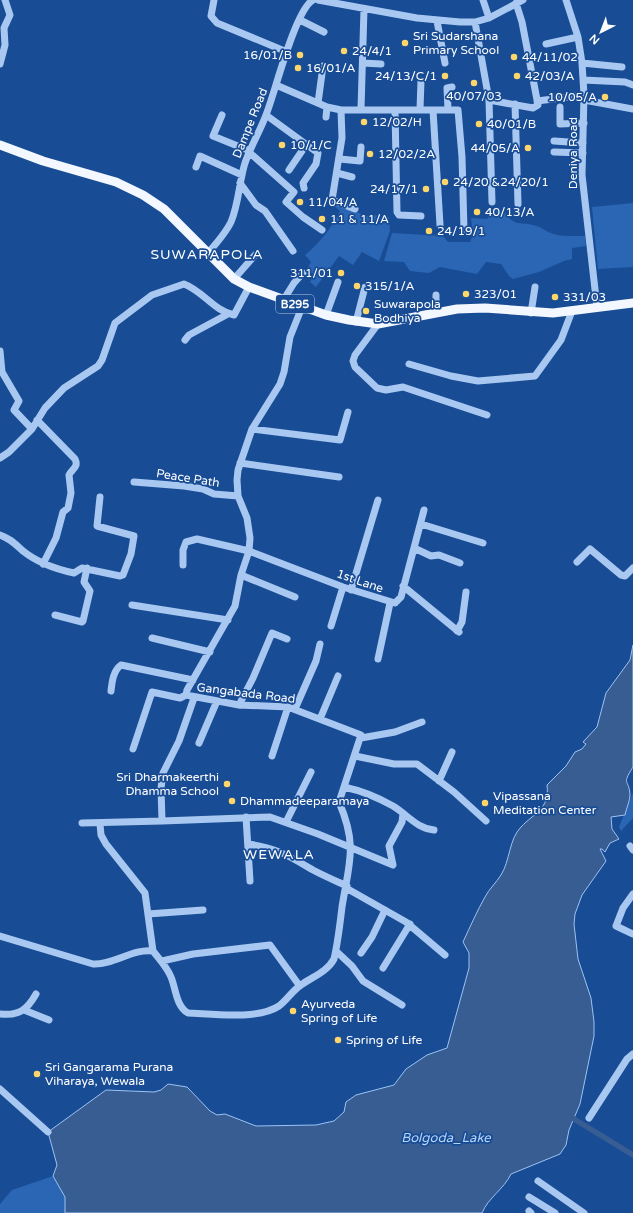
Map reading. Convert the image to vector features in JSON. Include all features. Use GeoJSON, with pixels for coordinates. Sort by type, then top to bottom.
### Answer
{"type":"FeatureCollection","features":[{"type":"Feature","properties":{"kind":"main road","name":"B295"},"geometry":{"type":"LineString","coordinates":[[0,145],[43,161],[116,182],[143,195],[164,209],[207,254],[234,279],[249,287],[326,315],[356,322],[378,324],[457,309],[485,308],[531,313],[572,311],[633,303]]}},
{"type":"Feature","properties":{"kind":"street"},"geometry":{"type":"LineString","coordinates":[[0,64],[5,45],[4,28],[10,16],[4,0]]}},
{"type":"Feature","properties":{"kind":"street"},"geometry":{"type":"LineString","coordinates":[[214,0],[211,16],[217,23],[287,52]]}},
{"type":"Feature","properties":{"kind":"street"},"geometry":{"type":"LineString","coordinates":[[483,0],[489,18]]}},
{"type":"Feature","properties":{"kind":"street","name":"Deniya Road"},"geometry":{"type":"LineString","coordinates":[[566,0],[578,37],[582,63],[584,98],[582,175],[597,307]]}},
{"type":"Feature","properties":{"kind":"street","name":"Dampe Road"},"geometry":{"type":"LineString","coordinates":[[207,254],[230,224],[236,206],[242,175],[250,152],[266,115],[287,52],[300,20],[311,1],[349,3],[364,9],[437,21],[475,22],[489,18],[520,2]]}},
{"type":"Feature","properties":{"kind":"street"},"geometry":{"type":"LineString","coordinates":[[489,100],[533,108],[536,107],[537,101],[522,22],[520,2]]}},
{"type":"Feature","properties":{"kind":"street"},"geometry":{"type":"LineString","coordinates":[[362,109],[364,9]]}},
{"type":"Feature","properties":{"kind":"street"},"geometry":{"type":"LineString","coordinates":[[300,20],[324,32]]}},
{"type":"Feature","properties":{"kind":"street"},"geometry":{"type":"LineString","coordinates":[[437,21],[445,63]]}},
{"type":"Feature","properties":{"kind":"street"},"geometry":{"type":"LineString","coordinates":[[475,22],[489,100],[492,202]]}},
{"type":"Feature","properties":{"kind":"street"},"geometry":{"type":"LineString","coordinates":[[546,44],[578,37]]}},
{"type":"Feature","properties":{"kind":"street"},"geometry":{"type":"LineString","coordinates":[[363,63],[381,64]]}},
{"type":"Feature","properties":{"kind":"street"},"geometry":{"type":"LineString","coordinates":[[582,63],[622,67]]}},
{"type":"Feature","properties":{"kind":"street"},"geometry":{"type":"LineString","coordinates":[[318,103],[323,66]]}},
{"type":"Feature","properties":{"kind":"street"},"geometry":{"type":"LineString","coordinates":[[420,80],[420,109]]}},
{"type":"Feature","properties":{"kind":"street"},"geometry":{"type":"LineString","coordinates":[[583,80],[625,82],[633,85]]}},
{"type":"Feature","properties":{"kind":"street"},"geometry":{"type":"LineString","coordinates":[[276,85],[327,107],[341,110],[455,109],[459,113],[463,173],[464,230]]}},
{"type":"Feature","properties":{"kind":"street"},"geometry":{"type":"LineString","coordinates":[[448,109],[447,88],[452,87]]}},
{"type":"Feature","properties":{"kind":"street"},"geometry":{"type":"LineString","coordinates":[[537,101],[584,98],[633,109]]}},
{"type":"Feature","properties":{"kind":"street"},"geometry":{"type":"LineString","coordinates":[[515,104],[518,201]]}},
{"type":"Feature","properties":{"kind":"street"},"geometry":{"type":"LineString","coordinates":[[326,117],[327,107]]}},
{"type":"Feature","properties":{"kind":"street"},"geometry":{"type":"LineString","coordinates":[[560,107],[560,124],[584,123]]}},
{"type":"Feature","properties":{"kind":"street"},"geometry":{"type":"LineString","coordinates":[[341,110],[342,138],[340,159],[332,200],[356,209]]}},
{"type":"Feature","properties":{"kind":"street"},"geometry":{"type":"LineString","coordinates":[[395,110],[397,212],[399,215],[421,216]]}},
{"type":"Feature","properties":{"kind":"street"},"geometry":{"type":"LineString","coordinates":[[433,110],[440,225]]}},
{"type":"Feature","properties":{"kind":"street"},"geometry":{"type":"LineString","coordinates":[[222,115],[213,136],[250,152],[294,192],[286,202],[307,220],[322,230]]}},
{"type":"Feature","properties":{"kind":"street"},"geometry":{"type":"LineString","coordinates":[[266,115],[318,153],[318,158],[312,172],[303,183],[304,188]]}},
{"type":"Feature","properties":{"kind":"street"},"geometry":{"type":"LineString","coordinates":[[554,142],[583,143]]}},
{"type":"Feature","properties":{"kind":"street"},"geometry":{"type":"LineString","coordinates":[[289,170],[306,145]]}},
{"type":"Feature","properties":{"kind":"street"},"geometry":{"type":"LineString","coordinates":[[340,159],[360,161],[361,147]]}},
{"type":"Feature","properties":{"kind":"street"},"geometry":{"type":"LineString","coordinates":[[554,152],[583,154]]}},
{"type":"Feature","properties":{"kind":"street"},"geometry":{"type":"LineString","coordinates":[[196,167],[200,156],[242,175]]}},
{"type":"Feature","properties":{"kind":"street"},"geometry":{"type":"LineString","coordinates":[[337,173],[352,177]]}},
{"type":"Feature","properties":{"kind":"street"},"geometry":{"type":"LineString","coordinates":[[240,183],[256,205],[265,212],[293,251]]}},
{"type":"Feature","properties":{"kind":"street"},"geometry":{"type":"LineString","coordinates":[[234,279],[255,255]]}},
{"type":"Feature","properties":{"kind":"street"},"geometry":{"type":"LineString","coordinates":[[284,299],[294,283],[303,273]]}},
{"type":"Feature","properties":{"kind":"street"},"geometry":{"type":"LineString","coordinates":[[326,315],[338,282]]}},
{"type":"Feature","properties":{"kind":"street"},"geometry":{"type":"LineString","coordinates":[[0,458],[9,452],[32,429],[45,408],[64,388],[98,366],[102,360],[115,323],[152,295],[184,284],[191,286],[208,301],[228,314],[234,315],[249,287]]}},
{"type":"Feature","properties":{"kind":"street"},"geometry":{"type":"LineString","coordinates":[[356,322],[365,287]]}},
{"type":"Feature","properties":{"kind":"street"},"geometry":{"type":"LineString","coordinates":[[531,313],[535,287]]}},
{"type":"Feature","properties":{"kind":"street"},"geometry":{"type":"LineString","coordinates":[[436,295],[436,312]]}},
{"type":"Feature","properties":{"kind":"street","name":"Gangabada Road"},"geometry":{"type":"LineString","coordinates":[[302,307],[290,337],[284,372],[280,384],[252,429],[240,463],[236,480],[238,496],[247,518],[249,551],[241,575],[235,606],[186,695],[194,698],[217,700],[239,705],[292,708],[360,733],[361,738]]}},
{"type":"Feature","properties":{"kind":"street"},"geometry":{"type":"LineString","coordinates":[[410,364],[451,376],[478,381],[535,376],[561,340],[572,311]]}},
{"type":"Feature","properties":{"kind":"street"},"geometry":{"type":"LineString","coordinates":[[185,340],[189,335],[228,314]]}},
{"type":"Feature","properties":{"kind":"street"},"geometry":{"type":"LineString","coordinates":[[378,324],[355,355],[353,361],[355,367],[377,388],[386,390],[403,387],[487,415]]}},
{"type":"Feature","properties":{"kind":"street"},"geometry":{"type":"LineString","coordinates":[[0,351],[2,372],[19,401],[14,410],[32,429]]}},
{"type":"Feature","properties":{"kind":"street"},"geometry":{"type":"LineString","coordinates":[[252,429],[340,440],[348,412]]}},
{"type":"Feature","properties":{"kind":"street"},"geometry":{"type":"LineString","coordinates":[[37,420],[77,463],[74,470],[69,475],[71,493],[68,508],[63,512],[56,538],[43,564]]}},
{"type":"Feature","properties":{"kind":"street"},"geometry":{"type":"LineString","coordinates":[[240,463],[339,477]]}},
{"type":"Feature","properties":{"kind":"street","name":"Peace Path"},"geometry":{"type":"LineString","coordinates":[[134,482],[184,486],[203,489],[214,494],[238,496]]}},
{"type":"Feature","properties":{"kind":"street"},"geometry":{"type":"LineString","coordinates":[[0,535],[10,539],[24,552],[43,564],[74,572],[82,568],[87,568],[123,576],[131,554],[134,536],[132,534],[97,526],[100,497]]}},
{"type":"Feature","properties":{"kind":"street"},"geometry":{"type":"LineString","coordinates":[[351,590],[378,500]]}},
{"type":"Feature","properties":{"kind":"street","name":"1st Lane"},"geometry":{"type":"LineString","coordinates":[[183,565],[183,550],[186,542],[191,539],[197,539],[249,551],[351,590],[390,603],[395,603],[399,600],[424,510]]}},
{"type":"Feature","properties":{"kind":"street"},"geometry":{"type":"LineString","coordinates":[[421,524],[483,543]]}},
{"type":"Feature","properties":{"kind":"street"},"geometry":{"type":"LineString","coordinates":[[414,548],[431,556],[439,555],[460,563]]}},
{"type":"Feature","properties":{"kind":"street"},"geometry":{"type":"LineString","coordinates":[[577,562],[590,549],[621,575],[625,576],[633,568]]}},
{"type":"Feature","properties":{"kind":"street"},"geometry":{"type":"LineString","coordinates":[[54,614],[82,622],[84,621],[90,591],[90,588],[84,582],[87,568]]}},
{"type":"Feature","properties":{"kind":"street"},"geometry":{"type":"LineString","coordinates":[[241,575],[295,597]]}},
{"type":"Feature","properties":{"kind":"street"},"geometry":{"type":"LineString","coordinates":[[403,586],[458,632],[462,622],[466,592]]}},
{"type":"Feature","properties":{"kind":"street"},"geometry":{"type":"LineString","coordinates":[[331,626],[343,587]]}},
{"type":"Feature","properties":{"kind":"street"},"geometry":{"type":"LineString","coordinates":[[378,659],[390,603]]}},
{"type":"Feature","properties":{"kind":"street"},"geometry":{"type":"LineString","coordinates":[[132,605],[228,620]]}},
{"type":"Feature","properties":{"kind":"street"},"geometry":{"type":"LineString","coordinates":[[239,705],[256,672],[272,633],[287,639]]}},
{"type":"Feature","properties":{"kind":"street"},"geometry":{"type":"LineString","coordinates":[[152,638],[210,652]]}},
{"type":"Feature","properties":{"kind":"street"},"geometry":{"type":"LineString","coordinates":[[272,756],[292,708],[316,661],[320,644]]}},
{"type":"Feature","properties":{"kind":"street"},"geometry":{"type":"LineString","coordinates":[[110,691],[114,674],[121,665],[193,680]]}},
{"type":"Feature","properties":{"kind":"street"},"geometry":{"type":"LineString","coordinates":[[320,719],[338,676]]}},
{"type":"Feature","properties":{"kind":"street"},"geometry":{"type":"LineString","coordinates":[[133,749],[152,692],[180,698],[186,695]]}},
{"type":"Feature","properties":{"kind":"street"},"geometry":{"type":"LineString","coordinates":[[162,822],[161,788],[163,773],[179,741],[194,698]]}},
{"type":"Feature","properties":{"kind":"street"},"geometry":{"type":"LineString","coordinates":[[200,743],[217,700]]}},
{"type":"Feature","properties":{"kind":"street"},"geometry":{"type":"LineString","coordinates":[[100,824],[101,836],[106,844],[145,893],[153,951],[162,961],[171,977],[180,1006],[188,1013],[252,1014],[271,1010],[279,1006],[299,985],[330,966],[336,951],[352,848],[345,817],[339,802],[361,738],[395,732],[422,722]]}},
{"type":"Feature","properties":{"kind":"street"},"geometry":{"type":"LineString","coordinates":[[440,781],[452,752]]}},
{"type":"Feature","properties":{"kind":"street"},"geometry":{"type":"LineString","coordinates":[[355,756],[394,764],[417,764],[440,781],[486,821]]}},
{"type":"Feature","properties":{"kind":"street"},"geometry":{"type":"LineString","coordinates":[[286,822],[311,772]]}},
{"type":"Feature","properties":{"kind":"street"},"geometry":{"type":"LineString","coordinates":[[344,787],[367,792],[403,814],[422,828],[434,830]]}},
{"type":"Feature","properties":{"kind":"street"},"geometry":{"type":"LineString","coordinates":[[82,823],[100,824],[270,817],[393,865],[389,846],[402,822],[403,814]]}},
{"type":"Feature","properties":{"kind":"street"},"geometry":{"type":"LineString","coordinates":[[246,817],[250,881]]}},
{"type":"Feature","properties":{"kind":"street"},"geometry":{"type":"LineString","coordinates":[[248,844],[266,847],[287,854],[346,887],[410,924],[445,955]]}},
{"type":"Feature","properties":{"kind":"street"},"geometry":{"type":"LineString","coordinates":[[633,894],[623,908],[616,926],[633,934]]}},
{"type":"Feature","properties":{"kind":"street"},"geometry":{"type":"LineString","coordinates":[[148,914],[203,910]]}},
{"type":"Feature","properties":{"kind":"street"},"geometry":{"type":"LineString","coordinates":[[361,953],[372,937],[385,910]]}},
{"type":"Feature","properties":{"kind":"street"},"geometry":{"type":"LineString","coordinates":[[383,968],[410,924]]}},
{"type":"Feature","properties":{"kind":"street"},"geometry":{"type":"LineString","coordinates":[[0,936],[93,964],[102,965],[139,952],[153,951]]}},
{"type":"Feature","properties":{"kind":"street"},"geometry":{"type":"LineString","coordinates":[[162,961],[193,954],[270,945],[299,985]]}},
{"type":"Feature","properties":{"kind":"street"},"geometry":{"type":"LineString","coordinates":[[336,951],[352,966],[363,982],[402,1005]]}},
{"type":"Feature","properties":{"kind":"street"},"geometry":{"type":"LineString","coordinates":[[0,1014],[13,1014],[24,1010],[31,1004],[36,994]]}},
{"type":"Feature","properties":{"kind":"street"},"geometry":{"type":"LineString","coordinates":[[24,1010],[49,1020]]}},
{"type":"Feature","properties":{"kind":"street"},"geometry":{"type":"LineString","coordinates":[[589,1118],[627,1059],[633,1054]]}},
{"type":"Feature","properties":{"kind":"street"},"geometry":{"type":"LineString","coordinates":[[0,1089],[48,1132]]}},
{"type":"Feature","properties":{"kind":"street"},"geometry":{"type":"LineString","coordinates":[[538,1181],[584,1213]]}},
{"type":"Feature","properties":{"kind":"street"},"geometry":{"type":"LineString","coordinates":[[529,1197],[555,1213]]}},
{"type":"Feature","properties":{"kind":"shaded area"},"geometry":{"type":"Polygon","coordinates":[[[330,200],[366,216],[371,215],[389,217],[390,231],[379,261],[362,252],[353,265],[339,256],[316,287],[310,282],[314,275],[307,269],[311,262],[305,255],[325,234],[340,211],[329,202],[330,200]]]}},
{"type":"Feature","properties":{"kind":"shaded area"},"geometry":{"type":"Polygon","coordinates":[[[633,203],[633,267],[598,269],[592,207],[633,203]]]}},
{"type":"Feature","properties":{"kind":"shaded area"},"geometry":{"type":"Polygon","coordinates":[[[492,210],[504,211],[511,220],[515,222],[538,227],[554,234],[585,236],[586,246],[572,248],[572,259],[539,272],[513,279],[509,276],[501,264],[486,262],[477,274],[440,267],[429,273],[410,271],[404,262],[384,261],[392,233],[443,236],[448,242],[470,242],[473,235],[471,218],[487,219],[492,210]]]}},
{"type":"Feature","properties":{"kind":"shaded area"},"geometry":{"type":"Polygon","coordinates":[[[633,793],[633,818],[621,831],[619,827],[633,793]]]}},
{"type":"Feature","properties":{"kind":"shaded area"},"geometry":{"type":"Polygon","coordinates":[[[53,1176],[65,1197],[65,1213],[0,1213],[0,1204],[12,1190],[53,1176]]]}},
{"type":"Feature","properties":{"kind":"water","name":"Bolgoda_Lake"},"geometry":{"type":"Polygon","coordinates":[[[633,645],[633,767],[627,777],[630,795],[629,800],[625,815],[611,817],[612,829],[619,839],[610,843],[605,852],[600,849],[606,861],[582,895],[575,914],[574,924],[578,959],[591,998],[594,1036],[580,1104],[569,1130],[566,1145],[560,1154],[511,1174],[482,1213],[65,1213],[65,1197],[53,1176],[57,1165],[48,1132],[106,1090],[154,1092],[161,1090],[168,1084],[187,1087],[210,1111],[217,1115],[225,1114],[256,1126],[316,1125],[334,1121],[344,1112],[346,1102],[356,1095],[394,1085],[406,1069],[427,1055],[447,1048],[469,968],[469,953],[463,942],[476,913],[504,869],[517,832],[544,805],[546,800],[547,785],[566,766],[575,752],[582,749],[586,744],[583,742],[597,727],[606,693],[630,660],[633,645]]]}},
{"type":"Feature","properties":{"kind":"waterway"},"geometry":{"type":"LineString","coordinates":[[574,1119],[633,1155]]}},
{"type":"Feature","properties":{"kind":"place","name":"Sri Sudarshana Primary School"},"geometry":{"type":"Point","coordinates":[405,43]}},
{"type":"Feature","properties":{"kind":"place","name":"24/4/1"},"geometry":{"type":"Point","coordinates":[344,51]}},
{"type":"Feature","properties":{"kind":"place","name":"16/01/B"},"geometry":{"type":"Point","coordinates":[300,55]}},
{"type":"Feature","properties":{"kind":"place","name":"44/11/02"},"geometry":{"type":"Point","coordinates":[514,57]}},
{"type":"Feature","properties":{"kind":"place","name":"16/01/A"},"geometry":{"type":"Point","coordinates":[298,68]}},
{"type":"Feature","properties":{"kind":"place","name":"24/13/C/1"},"geometry":{"type":"Point","coordinates":[445,76]}},
{"type":"Feature","properties":{"kind":"place","name":"42/03/A"},"geometry":{"type":"Point","coordinates":[517,76]}},
{"type":"Feature","properties":{"kind":"place","name":"40/07/03"},"geometry":{"type":"Point","coordinates":[474,83]}},
{"type":"Feature","properties":{"kind":"place","name":"10/05/A"},"geometry":{"type":"Point","coordinates":[605,97]}},
{"type":"Feature","properties":{"kind":"place","name":"12/02/H"},"geometry":{"type":"Point","coordinates":[364,122]}},
{"type":"Feature","properties":{"kind":"place","name":"40/01/B"},"geometry":{"type":"Point","coordinates":[479,124]}},
{"type":"Feature","properties":{"kind":"place","name":"10/1/C"},"geometry":{"type":"Point","coordinates":[282,145]}},
{"type":"Feature","properties":{"kind":"place","name":"44/05/A"},"geometry":{"type":"Point","coordinates":[528,148]}},
{"type":"Feature","properties":{"kind":"place","name":"12/02/2A"},"geometry":{"type":"Point","coordinates":[370,154]}},
{"type":"Feature","properties":{"kind":"place","name":"24/20 &24/20/1"},"geometry":{"type":"Point","coordinates":[445,182]}},
{"type":"Feature","properties":{"kind":"place","name":"24/17/1"},"geometry":{"type":"Point","coordinates":[426,189]}},
{"type":"Feature","properties":{"kind":"place","name":"11/04/A"},"geometry":{"type":"Point","coordinates":[300,202]}},
{"type":"Feature","properties":{"kind":"place","name":"40/13/A"},"geometry":{"type":"Point","coordinates":[477,212]}},
{"type":"Feature","properties":{"kind":"place","name":"11 & 11/A"},"geometry":{"type":"Point","coordinates":[322,219]}},
{"type":"Feature","properties":{"kind":"place","name":"24/19/1"},"geometry":{"type":"Point","coordinates":[429,231]}},
{"type":"Feature","properties":{"kind":"place","name":"311/01"},"geometry":{"type":"Point","coordinates":[341,273]}},
{"type":"Feature","properties":{"kind":"place","name":"315/1/A"},"geometry":{"type":"Point","coordinates":[357,286]}},
{"type":"Feature","properties":{"kind":"place","name":"323/01"},"geometry":{"type":"Point","coordinates":[466,294]}},
{"type":"Feature","properties":{"kind":"place","name":"331/03"},"geometry":{"type":"Point","coordinates":[555,297]}},
{"type":"Feature","properties":{"kind":"place","name":"Suwarapola Bodhiya"},"geometry":{"type":"Point","coordinates":[366,311]}},
{"type":"Feature","properties":{"kind":"place","name":"Sri Dharmakeerthi Dhamma School"},"geometry":{"type":"Point","coordinates":[227,784]}},
{"type":"Feature","properties":{"kind":"place","name":"Dhammadeeparamaya"},"geometry":{"type":"Point","coordinates":[232,801]}},
{"type":"Feature","properties":{"kind":"place","name":"Vipassana Meditation Center"},"geometry":{"type":"Point","coordinates":[485,803]}},
{"type":"Feature","properties":{"kind":"place","name":"Ayurveda Spring of Life"},"geometry":{"type":"Point","coordinates":[293,1011]}},
{"type":"Feature","properties":{"kind":"place","name":"Spring of Life"},"geometry":{"type":"Point","coordinates":[338,1040]}},
{"type":"Feature","properties":{"kind":"place","name":"Sri Gangarama Purana Viharaya, Wewala"},"geometry":{"type":"Point","coordinates":[37,1074]}},
{"type":"Feature","properties":{"kind":"district","name":"SUWARAPOLA"},"geometry":{"type":"Point","coordinates":[207,254]}},
{"type":"Feature","properties":{"kind":"district","name":"WEWALA"},"geometry":{"type":"Point","coordinates":[279,854]}}]}
